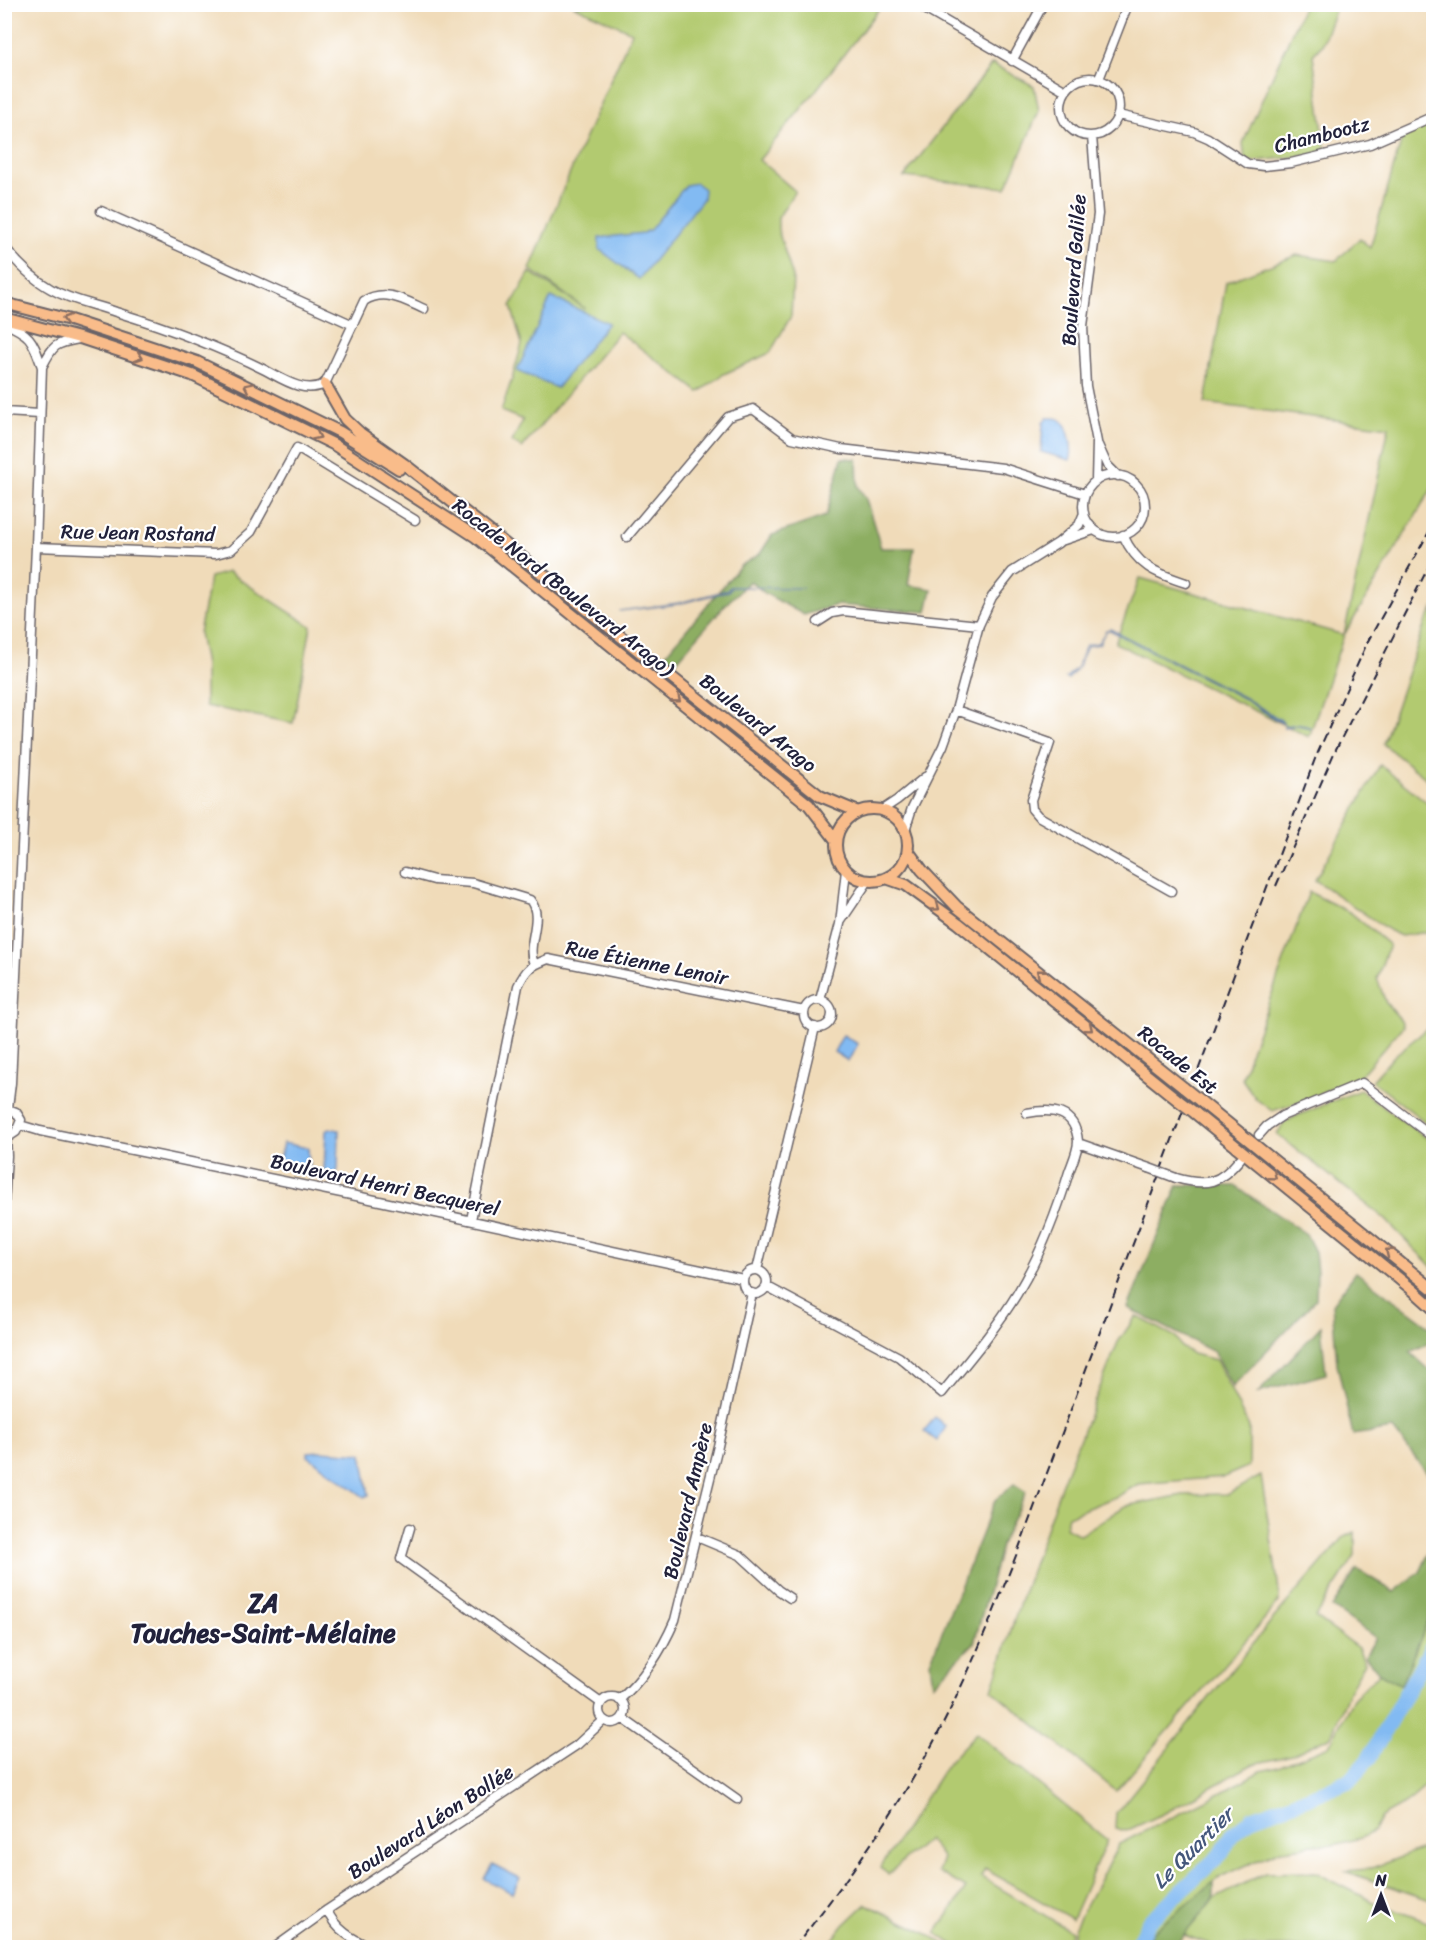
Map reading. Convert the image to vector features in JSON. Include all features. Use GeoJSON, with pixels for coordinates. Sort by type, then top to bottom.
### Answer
{"type":"FeatureCollection","features":[{"type":"Feature","properties":{"kind":"main road"},"geometry":{"type":"LineString","coordinates":[[4,303],[70,320],[197,362],[340,432],[446,498]]}},
{"type":"Feature","properties":{"kind":"main road","name":"Rocade Nord (Boulevard Arago)"},"geometry":{"type":"LineString","coordinates":[[4,318],[83,339],[192,375],[333,444],[476,537],[809,805],[835,839]]}},
{"type":"Feature","properties":{"kind":"main road"},"geometry":{"type":"LineString","coordinates":[[325,384],[345,419],[446,498]]}},
{"type":"Feature","properties":{"kind":"main road","name":"Boulevard Arago"},"geometry":{"type":"LineString","coordinates":[[446,498],[820,796],[856,811]]}},
{"type":"Feature","properties":{"kind":"main road"},"geometry":{"type":"LineString","coordinates":[[866,808],[882,810],[896,817],[905,830],[908,838],[908,851],[904,862],[896,872],[886,878],[868,881],[855,877],[839,861],[835,839],[846,818],[856,811],[866,808]]}},
{"type":"Feature","properties":{"kind":"main road","name":"Rocade Est"},"geometry":{"type":"LineString","coordinates":[[908,851],[922,870],[957,907],[1434,1290]]}},
{"type":"Feature","properties":{"kind":"main road","name":"Rocade Est"},"geometry":{"type":"LineString","coordinates":[[886,878],[906,885],[958,923],[1434,1309]]}},
{"type":"Feature","properties":{"kind":"street"},"geometry":{"type":"LineString","coordinates":[[916,4],[1012,62],[1066,91]]}},
{"type":"Feature","properties":{"kind":"street"},"geometry":{"type":"LineString","coordinates":[[1099,79],[1128,4]]}},
{"type":"Feature","properties":{"kind":"street"},"geometry":{"type":"LineString","coordinates":[[1012,62],[1041,8]]}},
{"type":"Feature","properties":{"kind":"street"},"geometry":{"type":"LineString","coordinates":[[1080,79],[1099,79],[1113,89],[1119,106],[1118,115],[1103,133],[1092,136],[1083,135],[1068,125],[1061,108],[1066,91],[1072,84],[1080,79]]}},
{"type":"Feature","properties":{"kind":"street","name":"Chambootz"},"geometry":{"type":"LineString","coordinates":[[1118,115],[1194,132],[1208,138],[1248,164],[1264,166],[1291,163],[1370,144],[1434,116]]}},
{"type":"Feature","properties":{"kind":"street","name":"Boulevard Galilée"},"geometry":{"type":"LineString","coordinates":[[1092,136],[1098,214],[1083,326],[1086,386],[1097,442],[1107,465],[1118,476]]}},
{"type":"Feature","properties":{"kind":"street"},"geometry":{"type":"LineString","coordinates":[[101,211],[351,324]]}},
{"type":"Feature","properties":{"kind":"street"},"geometry":{"type":"LineString","coordinates":[[4,246],[32,275],[49,288],[77,302],[116,311],[238,357],[297,386],[310,388],[325,384],[351,324],[364,301],[373,296],[393,296],[424,309]]}},
{"type":"Feature","properties":{"kind":"street"},"geometry":{"type":"LineString","coordinates":[[4,323],[24,332],[34,344],[42,366],[12,1083],[6,1108],[16,1112],[21,1120],[16,1132],[5,1136],[7,1156],[4,1205]]}},
{"type":"Feature","properties":{"kind":"street"},"geometry":{"type":"LineString","coordinates":[[42,366],[51,348],[63,342],[83,339]]}},
{"type":"Feature","properties":{"kind":"street"},"geometry":{"type":"LineString","coordinates":[[627,537],[728,417],[753,409],[792,438],[841,449],[1003,468],[1085,494]]}},
{"type":"Feature","properties":{"kind":"street"},"geometry":{"type":"LineString","coordinates":[[4,412],[40,414]]}},
{"type":"Feature","properties":{"kind":"street","name":"Boulevard Galilée"},"geometry":{"type":"LineString","coordinates":[[1096,481],[1097,442]]}},
{"type":"Feature","properties":{"kind":"street","name":"Rue Jean Rostand"},"geometry":{"type":"LineString","coordinates":[[36,547],[216,554],[231,550],[251,532],[297,448],[415,520]]}},
{"type":"Feature","properties":{"kind":"street"},"geometry":{"type":"LineString","coordinates":[[1118,476],[1132,482],[1139,489],[1144,507],[1138,525],[1122,535],[1103,535],[1094,530],[1084,513],[1085,494],[1096,481],[1103,477],[1118,476]]}},
{"type":"Feature","properties":{"kind":"street"},"geometry":{"type":"LineString","coordinates":[[905,830],[912,808],[943,746],[956,710],[979,625],[992,597],[1012,572],[1058,543],[1079,525],[1084,513]]}},
{"type":"Feature","properties":{"kind":"street"},"geometry":{"type":"LineString","coordinates":[[1058,543],[1094,530]]}},
{"type":"Feature","properties":{"kind":"street"},"geometry":{"type":"LineString","coordinates":[[1122,535],[1130,551],[1156,573],[1186,583]]}},
{"type":"Feature","properties":{"kind":"street"},"geometry":{"type":"LineString","coordinates":[[818,622],[832,613],[843,611],[979,625]]}},
{"type":"Feature","properties":{"kind":"street"},"geometry":{"type":"LineString","coordinates":[[956,710],[1050,743],[1031,800],[1032,810],[1038,816],[1171,891]]}},
{"type":"Feature","properties":{"kind":"street"},"geometry":{"type":"LineString","coordinates":[[882,810],[927,775]]}},
{"type":"Feature","properties":{"kind":"street"},"geometry":{"type":"LineString","coordinates":[[820,1000],[840,924],[846,870]]}},
{"type":"Feature","properties":{"kind":"street"},"geometry":{"type":"LineString","coordinates":[[405,872],[435,880],[474,883],[530,900],[535,906],[532,951],[534,964],[525,972],[518,986],[471,1220]]}},
{"type":"Feature","properties":{"kind":"street"},"geometry":{"type":"LineString","coordinates":[[840,924],[868,881]]}},
{"type":"Feature","properties":{"kind":"street","name":"Rue Étienne Lenoir"},"geometry":{"type":"LineString","coordinates":[[534,964],[548,959],[804,1011]]}},
{"type":"Feature","properties":{"kind":"street"},"geometry":{"type":"LineString","coordinates":[[820,1000],[831,1007],[832,1016],[824,1026],[815,1027],[805,1020],[804,1011],[812,1001],[820,1000]]}},
{"type":"Feature","properties":{"kind":"street"},"geometry":{"type":"LineString","coordinates":[[758,1270],[815,1027]]}},
{"type":"Feature","properties":{"kind":"street"},"geometry":{"type":"LineString","coordinates":[[1259,1135],[1267,1126],[1282,1116],[1362,1083],[1434,1138]]}},
{"type":"Feature","properties":{"kind":"street"},"geometry":{"type":"LineString","coordinates":[[766,1286],[899,1357],[942,1393],[989,1335],[1037,1259],[1055,1215],[1078,1143],[1071,1121],[1063,1114],[1053,1110],[1027,1113]]}},
{"type":"Feature","properties":{"kind":"street","name":"Boulevard Henri Becquerel"},"geometry":{"type":"LineString","coordinates":[[20,1125],[743,1279]]}},
{"type":"Feature","properties":{"kind":"street"},"geometry":{"type":"LineString","coordinates":[[1078,1143],[1176,1178],[1194,1182],[1216,1180],[1227,1174],[1240,1159]]}},
{"type":"Feature","properties":{"kind":"street"},"geometry":{"type":"LineString","coordinates":[[758,1270],[747,1273],[743,1279],[744,1286],[752,1293],[759,1293],[766,1286]]}},
{"type":"Feature","properties":{"kind":"street"},"geometry":{"type":"LineString","coordinates":[[758,1270],[764,1275],[766,1286]]}},
{"type":"Feature","properties":{"kind":"street","name":"Boulevard Ampère"},"geometry":{"type":"LineString","coordinates":[[619,1700],[650,1668],[675,1620],[697,1537],[752,1293]]}},
{"type":"Feature","properties":{"kind":"street"},"geometry":{"type":"LineString","coordinates":[[410,1528],[401,1559],[601,1703]]}},
{"type":"Feature","properties":{"kind":"street"},"geometry":{"type":"LineString","coordinates":[[697,1537],[740,1555],[790,1598]]}},
{"type":"Feature","properties":{"kind":"street"},"geometry":{"type":"LineString","coordinates":[[612,1698],[619,1700],[625,1710],[622,1718],[616,1723],[604,1720],[599,1710],[601,1703],[612,1698]]}},
{"type":"Feature","properties":{"kind":"street"},"geometry":{"type":"LineString","coordinates":[[622,1718],[737,1799]]}},
{"type":"Feature","properties":{"kind":"street","name":"Boulevard Léon Bollée"},"geometry":{"type":"LineString","coordinates":[[274,1947],[578,1745],[604,1720]]}},
{"type":"Feature","properties":{"kind":"street"},"geometry":{"type":"LineString","coordinates":[[327,1910],[338,1927],[349,1936],[371,1947]]}},
{"type":"Feature","properties":{"kind":"green space"},"geometry":{"type":"Polygon","coordinates":[[[573,5],[882,5],[759,160],[795,191],[778,218],[778,230],[793,277],[791,316],[770,353],[724,374],[699,392],[619,332],[522,448],[512,442],[523,420],[501,411],[522,344],[511,306],[530,272],[586,309],[530,269],[632,32],[573,5]]]}},
{"type":"Feature","properties":{"kind":"green space"},"geometry":{"type":"Polygon","coordinates":[[[1304,5],[1337,5],[1322,45],[1313,55],[1326,154],[1245,162],[1243,143],[1304,5]]]}},
{"type":"Feature","properties":{"kind":"green space"},"geometry":{"type":"Polygon","coordinates":[[[992,64],[1034,86],[1039,111],[1006,188],[904,177],[992,64]]]}},
{"type":"Feature","properties":{"kind":"green space"},"geometry":{"type":"Polygon","coordinates":[[[1433,122],[1433,487],[1344,635],[1389,427],[1205,403],[1226,282],[1297,255],[1336,261],[1360,238],[1370,248],[1403,135],[1433,122]]]}},
{"type":"Feature","properties":{"kind":"green space"},"geometry":{"type":"Polygon","coordinates":[[[842,458],[857,459],[858,486],[866,499],[881,548],[914,548],[908,585],[932,589],[927,612],[836,605],[804,615],[766,594],[750,581],[725,605],[674,664],[665,655],[740,566],[760,554],[772,535],[826,516],[842,458]]]}},
{"type":"Feature","properties":{"kind":"green space"},"geometry":{"type":"Polygon","coordinates":[[[228,572],[311,626],[293,723],[205,706],[205,665],[199,633],[210,577],[228,572]]]}},
{"type":"Feature","properties":{"kind":"green space"},"geometry":{"type":"Polygon","coordinates":[[[1140,578],[1344,635],[1309,737],[1115,643],[1140,578]]]}},
{"type":"Feature","properties":{"kind":"green space"},"geometry":{"type":"Polygon","coordinates":[[[1433,609],[1433,784],[1383,744],[1425,623],[1433,609]]]}},
{"type":"Feature","properties":{"kind":"green space"},"geometry":{"type":"Polygon","coordinates":[[[1380,765],[1433,807],[1433,931],[1401,936],[1390,931],[1315,880],[1380,765]]]}},
{"type":"Feature","properties":{"kind":"green space"},"geometry":{"type":"Polygon","coordinates":[[[1309,892],[1351,913],[1389,945],[1377,978],[1386,1003],[1401,1020],[1403,1026],[1360,1076],[1304,1101],[1272,1111],[1256,1099],[1242,1079],[1309,892]]]}},
{"type":"Feature","properties":{"kind":"green space"},"geometry":{"type":"Polygon","coordinates":[[[1433,1024],[1433,1128],[1372,1081],[1394,1056],[1433,1024]]]}},
{"type":"Feature","properties":{"kind":"green space"},"geometry":{"type":"Polygon","coordinates":[[[1360,1090],[1433,1143],[1433,1268],[1384,1218],[1277,1134],[1284,1123],[1294,1117],[1360,1090]]]}},
{"type":"Feature","properties":{"kind":"green space"},"geometry":{"type":"Polygon","coordinates":[[[1178,1185],[1235,1186],[1306,1234],[1315,1252],[1316,1299],[1232,1387],[1214,1352],[1128,1308],[1178,1185]]]}},
{"type":"Feature","properties":{"kind":"green space"},"geometry":{"type":"Polygon","coordinates":[[[1356,1272],[1433,1329],[1433,1341],[1410,1352],[1433,1373],[1433,1481],[1393,1429],[1353,1435],[1337,1364],[1332,1304],[1356,1272]]]}},
{"type":"Feature","properties":{"kind":"green space"},"geometry":{"type":"Polygon","coordinates":[[[1136,1316],[1176,1337],[1181,1347],[1193,1354],[1216,1360],[1249,1427],[1249,1466],[1224,1477],[1138,1484],[1120,1495],[1068,1516],[1065,1527],[1080,1535],[1125,1506],[1183,1495],[1228,1494],[1261,1476],[1279,1602],[1116,1791],[992,1690],[1061,1486],[1118,1342],[1136,1316]]]}},
{"type":"Feature","properties":{"kind":"green space"},"geometry":{"type":"Polygon","coordinates":[[[1321,1326],[1326,1374],[1258,1393],[1321,1326]]]}},
{"type":"Feature","properties":{"kind":"green space"},"geometry":{"type":"Polygon","coordinates":[[[1014,1484],[1026,1492],[1002,1542],[974,1643],[933,1685],[930,1662],[995,1500],[1014,1484]]]}},
{"type":"Feature","properties":{"kind":"green space"},"geometry":{"type":"Polygon","coordinates":[[[1355,1532],[1355,1556],[1315,1617],[1358,1648],[1365,1663],[1349,1691],[1331,1736],[1292,1755],[1253,1764],[1165,1813],[1126,1831],[1115,1828],[1116,1813],[1272,1620],[1343,1538],[1355,1532]]]}},
{"type":"Feature","properties":{"kind":"green space"},"geometry":{"type":"Polygon","coordinates":[[[1433,1544],[1433,1609],[1401,1685],[1379,1673],[1365,1656],[1376,1638],[1332,1607],[1357,1569],[1394,1592],[1420,1572],[1433,1544]]]}},
{"type":"Feature","properties":{"kind":"green space"},"geometry":{"type":"Polygon","coordinates":[[[1433,1609],[1433,1775],[1417,1794],[1381,1817],[1374,1831],[1361,1838],[1334,1845],[1310,1844],[1305,1847],[1281,1850],[1222,1876],[1152,1933],[1145,1947],[1071,1948],[1074,1928],[1119,1844],[1261,1771],[1278,1767],[1329,1746],[1353,1699],[1379,1673],[1401,1684],[1433,1609]]]}},
{"type":"Feature","properties":{"kind":"green space"},"geometry":{"type":"Polygon","coordinates":[[[976,1733],[1107,1840],[1072,1919],[985,1869],[981,1877],[1071,1931],[1068,1947],[957,1947],[936,1933],[966,1888],[938,1872],[943,1858],[928,1839],[888,1874],[880,1868],[947,1764],[976,1733]]]}},
{"type":"Feature","properties":{"kind":"green space"},"geometry":{"type":"Polygon","coordinates":[[[1433,1845],[1433,1901],[1344,1871],[1369,1869],[1433,1845]]]}},
{"type":"Feature","properties":{"kind":"green space"},"geometry":{"type":"Polygon","coordinates":[[[1315,1872],[1376,1903],[1433,1924],[1433,1947],[1218,1947],[1184,1935],[1188,1927],[1214,1899],[1265,1873],[1315,1872]]]}},
{"type":"Feature","properties":{"kind":"green space"},"geometry":{"type":"Polygon","coordinates":[[[1214,1882],[1214,1899],[1174,1947],[1148,1947],[1151,1933],[1214,1882]]]}},
{"type":"Feature","properties":{"kind":"green space"},"geometry":{"type":"Polygon","coordinates":[[[866,1904],[930,1935],[949,1947],[827,1947],[844,1925],[866,1904]]]}},
{"type":"Feature","properties":{"kind":"water"},"geometry":{"type":"Polygon","coordinates":[[[696,183],[704,189],[703,199],[639,279],[599,249],[599,238],[643,233],[650,230],[686,185],[696,183]]]}},
{"type":"Feature","properties":{"kind":"water"},"geometry":{"type":"Polygon","coordinates":[[[551,297],[608,323],[557,388],[517,371],[551,297]]]}},
{"type":"Feature","properties":{"kind":"water"},"geometry":{"type":"Polygon","coordinates":[[[1047,418],[1060,419],[1064,423],[1071,446],[1070,460],[1041,452],[1043,423],[1047,418]]]}},
{"type":"Feature","properties":{"kind":"water"},"geometry":{"type":"Polygon","coordinates":[[[730,587],[728,591],[678,604],[619,611],[679,603],[728,590],[730,587]]]}},
{"type":"Feature","properties":{"kind":"water"},"geometry":{"type":"Polygon","coordinates":[[[1110,629],[1245,698],[1284,724],[1241,697],[1107,630],[1110,629]]]}},
{"type":"Feature","properties":{"kind":"water"},"geometry":{"type":"Polygon","coordinates":[[[1103,635],[1099,644],[1087,646],[1078,667],[1068,679],[1066,678],[1078,666],[1086,645],[1098,643],[1103,635]]]}},
{"type":"Feature","properties":{"kind":"water"},"geometry":{"type":"Polygon","coordinates":[[[843,1035],[858,1044],[848,1061],[834,1052],[843,1035]]]}},
{"type":"Feature","properties":{"kind":"water"},"geometry":{"type":"Polygon","coordinates":[[[329,1128],[339,1130],[338,1170],[334,1175],[326,1174],[324,1170],[326,1131],[329,1128]]]}},
{"type":"Feature","properties":{"kind":"water"},"geometry":{"type":"Polygon","coordinates":[[[283,1143],[308,1148],[309,1167],[301,1171],[279,1167],[283,1143]]]}},
{"type":"Feature","properties":{"kind":"water"},"geometry":{"type":"Polygon","coordinates":[[[935,1417],[946,1427],[937,1441],[924,1431],[935,1417]]]}},
{"type":"Feature","properties":{"kind":"water"},"geometry":{"type":"Polygon","coordinates":[[[308,1452],[362,1454],[369,1495],[364,1497],[308,1456],[308,1452]]]}},
{"type":"Feature","properties":{"kind":"water"},"geometry":{"type":"Polygon","coordinates":[[[492,1864],[520,1878],[512,1893],[484,1879],[492,1864]]]}},
{"type":"Feature","properties":{"kind":"waterway","name":"Le Quartier"},"geometry":{"type":"LineString","coordinates":[[1135,1948],[1148,1922],[1222,1853],[1232,1835],[1252,1818],[1349,1781],[1368,1760],[1434,1643]]}},
{"type":"Feature","properties":{"kind":"railway"},"geometry":{"type":"LineString","coordinates":[[794,1948],[891,1814],[941,1728],[972,1663],[1017,1553],[1315,759],[1368,641],[1434,523]]}},
{"type":"Feature","properties":{"kind":"railway"},"geometry":{"type":"LineString","coordinates":[[1276,886],[1335,751],[1434,556]]}},
{"type":"Feature","properties":{"kind":"district","name":"ZA Touches-Saint-Mélaine"},"geometry":{"type":"Point","coordinates":[263,1618]}}]}
